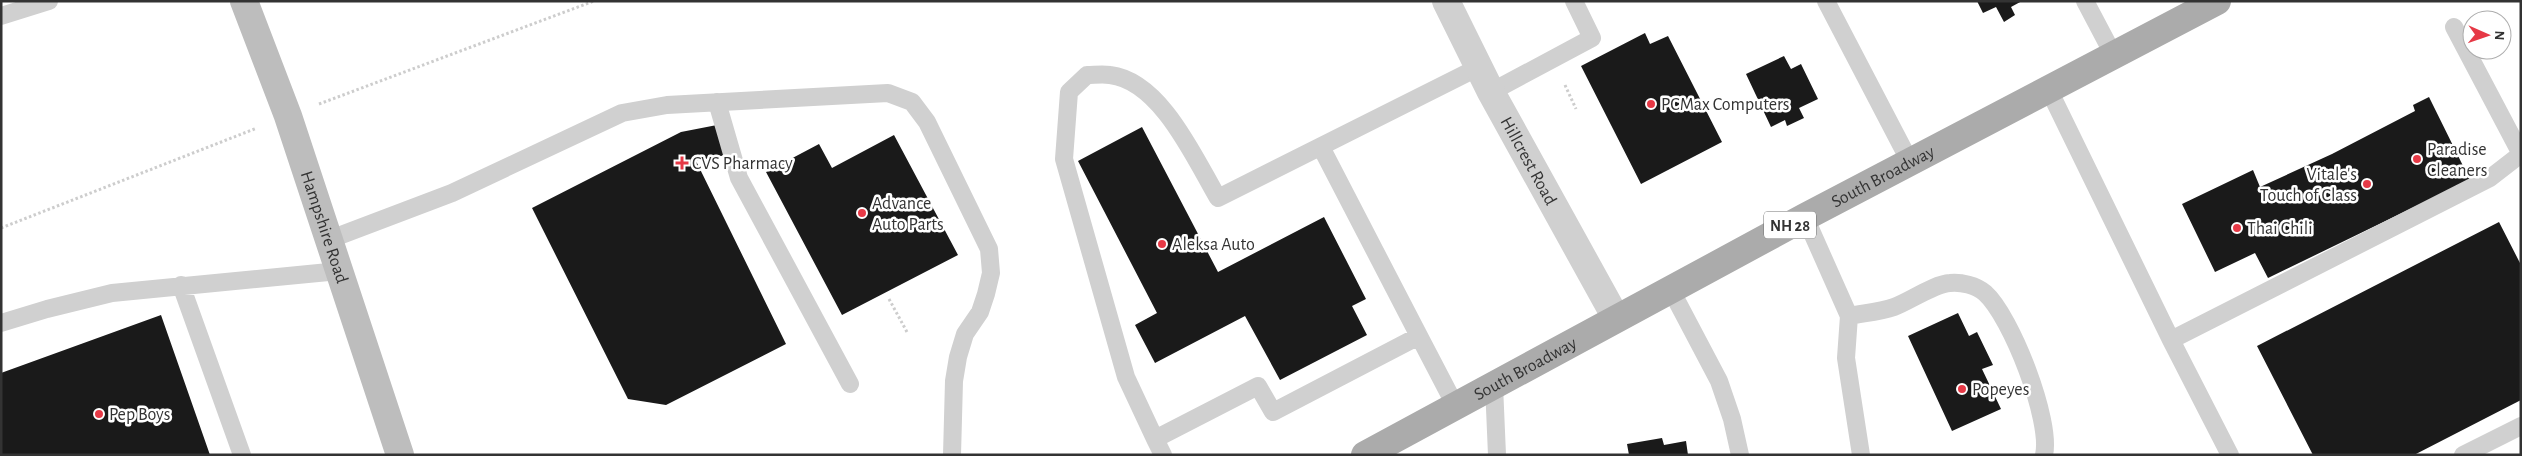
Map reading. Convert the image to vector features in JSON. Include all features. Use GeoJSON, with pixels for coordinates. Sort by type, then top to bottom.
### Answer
{"type":"FeatureCollection","features":[{"type":"Feature","properties":{"kind":"main road","name":"South Broadway"},"geometry":{"type":"LineString","coordinates":[[1365,455],[1805,217],[2217,1]]}},
{"type":"Feature","properties":{"kind":"street","name":"Hampshire Road"},"geometry":{"type":"LineString","coordinates":[[244,1],[288,116],[400,455]]}},
{"type":"Feature","properties":{"kind":"street","name":"Hillcrest Road"},"geometry":{"type":"LineString","coordinates":[[1446,1],[1491,92],[1616,318]]}},
{"type":"Feature","properties":{"kind":"lane"},"geometry":{"type":"LineString","coordinates":[[1,16],[49,1]]}},
{"type":"Feature","properties":{"kind":"lane"},"geometry":{"type":"LineString","coordinates":[[1491,92],[1592,38],[1574,1]]}},
{"type":"Feature","properties":{"kind":"lane"},"geometry":{"type":"LineString","coordinates":[[1826,1],[1910,162]]}},
{"type":"Feature","properties":{"kind":"lane"},"geometry":{"type":"LineString","coordinates":[[2085,1],[2114,56]]}},
{"type":"Feature","properties":{"kind":"lane"},"geometry":{"type":"LineString","coordinates":[[2171,340],[2490,178],[2521,154],[2454,27]]}},
{"type":"Feature","properties":{"kind":"lane"},"geometry":{"type":"LineString","coordinates":[[1163,455],[1126,377],[1064,159],[1069,92],[1087,75],[1111,75],[1136,85],[1171,116],[1218,198],[1478,67]]}},
{"type":"Feature","properties":{"kind":"lane"},"geometry":{"type":"LineString","coordinates":[[2049,90],[2171,340],[2230,455]]}},
{"type":"Feature","properties":{"kind":"lane"},"geometry":{"type":"LineString","coordinates":[[328,240],[452,193],[622,112],[667,105],[888,93],[912,102],[927,122],[989,249],[991,273],[986,294],[980,312],[965,334],[958,357],[954,381],[952,455]]}},
{"type":"Feature","properties":{"kind":"lane"},"geometry":{"type":"LineString","coordinates":[[716,102],[739,178],[850,384]]}},
{"type":"Feature","properties":{"kind":"lane"},"geometry":{"type":"LineString","coordinates":[[1320,147],[1456,407]]}},
{"type":"Feature","properties":{"kind":"lane"},"geometry":{"type":"LineString","coordinates":[[1805,217],[1849,316],[1846,358],[1861,455]]}},
{"type":"Feature","properties":{"kind":"lane"},"geometry":{"type":"LineString","coordinates":[[1,323],[46,309],[112,294],[181,285],[339,271]]}},
{"type":"Feature","properties":{"kind":"lane"},"geometry":{"type":"LineString","coordinates":[[1849,316],[1893,307],[1948,283],[1969,284],[1984,292],[2000,310],[2029,374],[2041,413],[2044,455]]}},
{"type":"Feature","properties":{"kind":"lane"},"geometry":{"type":"LineString","coordinates":[[181,285],[242,455]]}},
{"type":"Feature","properties":{"kind":"lane"},"geometry":{"type":"LineString","coordinates":[[1671,290],[1719,381],[1732,419],[1740,455]]}},
{"type":"Feature","properties":{"kind":"lane"},"geometry":{"type":"LineString","coordinates":[[1155,439],[1258,386],[1273,412],[1419,336]]}},
{"type":"Feature","properties":{"kind":"lane"},"geometry":{"type":"LineString","coordinates":[[1494,385],[1497,455]]}},
{"type":"Feature","properties":{"kind":"lane"},"geometry":{"type":"LineString","coordinates":[[2463,455],[2521,426]]}},
{"type":"Feature","properties":{"kind":"path"},"geometry":{"type":"LineString","coordinates":[[1,228],[288,116],[594,1]]}},
{"type":"Feature","properties":{"kind":"path"},"geometry":{"type":"LineString","coordinates":[[889,299],[907,332]]}},
{"type":"Feature","properties":{"kind":"building"},"geometry":{"type":"Polygon","coordinates":[[[1977,1],[2022,1],[2011,7],[2015,15],[2004,22],[1996,7],[1983,13],[1977,1]]]}},
{"type":"Feature","properties":{"kind":"building","name":"PCMax Computers"},"geometry":{"type":"Polygon","coordinates":[[[1645,33],[1650,44],[1668,36],[1722,142],[1641,184],[1581,66],[1645,33]]]}},
{"type":"Feature","properties":{"kind":"building"},"geometry":{"type":"Polygon","coordinates":[[[1784,56],[1791,69],[1801,64],[1818,99],[1799,108],[1804,118],[1787,126],[1785,120],[1771,127],[1746,74],[1784,56]]]}},
{"type":"Feature","properties":{"kind":"building"},"geometry":{"type":"Polygon","coordinates":[[[2429,97],[2470,180],[2268,278],[2255,253],[2215,272],[2182,204],[2253,170],[2260,187],[2332,154],[2415,111],[2413,105],[2429,97]]]}},
{"type":"Feature","properties":{"kind":"building","name":"CVS Pharmacy"},"geometry":{"type":"Polygon","coordinates":[[[717,125],[731,154],[696,161],[786,344],[666,405],[628,399],[532,208],[681,132],[717,125]]]}},
{"type":"Feature","properties":{"kind":"building","name":"Aleksa Auto"},"geometry":{"type":"Polygon","coordinates":[[[1142,127],[1218,272],[1324,217],[1366,299],[1352,306],[1367,335],[1280,380],[1245,316],[1155,363],[1135,325],[1157,313],[1078,161],[1142,127]]]}},
{"type":"Feature","properties":{"kind":"building","name":"Advance Auto Parts"},"geometry":{"type":"Polygon","coordinates":[[[894,135],[958,255],[842,315],[766,172],[819,144],[832,168],[894,135]]]}},
{"type":"Feature","properties":{"kind":"building"},"geometry":{"type":"Polygon","coordinates":[[[2499,222],[2521,265],[2521,400],[2414,455],[2313,455],[2257,346],[2499,222]]]}},
{"type":"Feature","properties":{"kind":"building","name":"Popeyes"},"geometry":{"type":"Polygon","coordinates":[[[1958,313],[1969,336],[1977,332],[1993,365],[1982,369],[2001,409],[1952,431],[1908,336],[1958,313]]]}},
{"type":"Feature","properties":{"kind":"building","name":"Pep Boys"},"geometry":{"type":"Polygon","coordinates":[[[161,315],[210,455],[1,455],[1,373],[161,315]]]}},
{"type":"Feature","properties":{"kind":"building"},"geometry":{"type":"Polygon","coordinates":[[[1662,438],[1664,445],[1686,441],[1688,455],[1629,455],[1627,444],[1662,438]]]}},
{"type":"Feature","properties":{"kind":"place","name":"PCMax Computers"},"geometry":{"type":"Point","coordinates":[1651,104]}},
{"type":"Feature","properties":{"kind":"place","name":"Paradise Cleaners"},"geometry":{"type":"Point","coordinates":[2417,159]}},
{"type":"Feature","properties":{"kind":"place","name":"CVS Pharmacy"},"geometry":{"type":"Point","coordinates":[682,163]}},
{"type":"Feature","properties":{"kind":"place","name":"Vitale's Touch of Class"},"geometry":{"type":"Point","coordinates":[2367,184]}},
{"type":"Feature","properties":{"kind":"place","name":"Advance Auto Parts"},"geometry":{"type":"Point","coordinates":[862,213]}},
{"type":"Feature","properties":{"kind":"place","name":"Thai Chili"},"geometry":{"type":"Point","coordinates":[2237,228]}},
{"type":"Feature","properties":{"kind":"place","name":"Aleksa Auto"},"geometry":{"type":"Point","coordinates":[1162,244]}},
{"type":"Feature","properties":{"kind":"place","name":"Popeyes"},"geometry":{"type":"Point","coordinates":[1962,389]}},
{"type":"Feature","properties":{"kind":"place","name":"Pep Boys"},"geometry":{"type":"Point","coordinates":[99,414]}}]}
